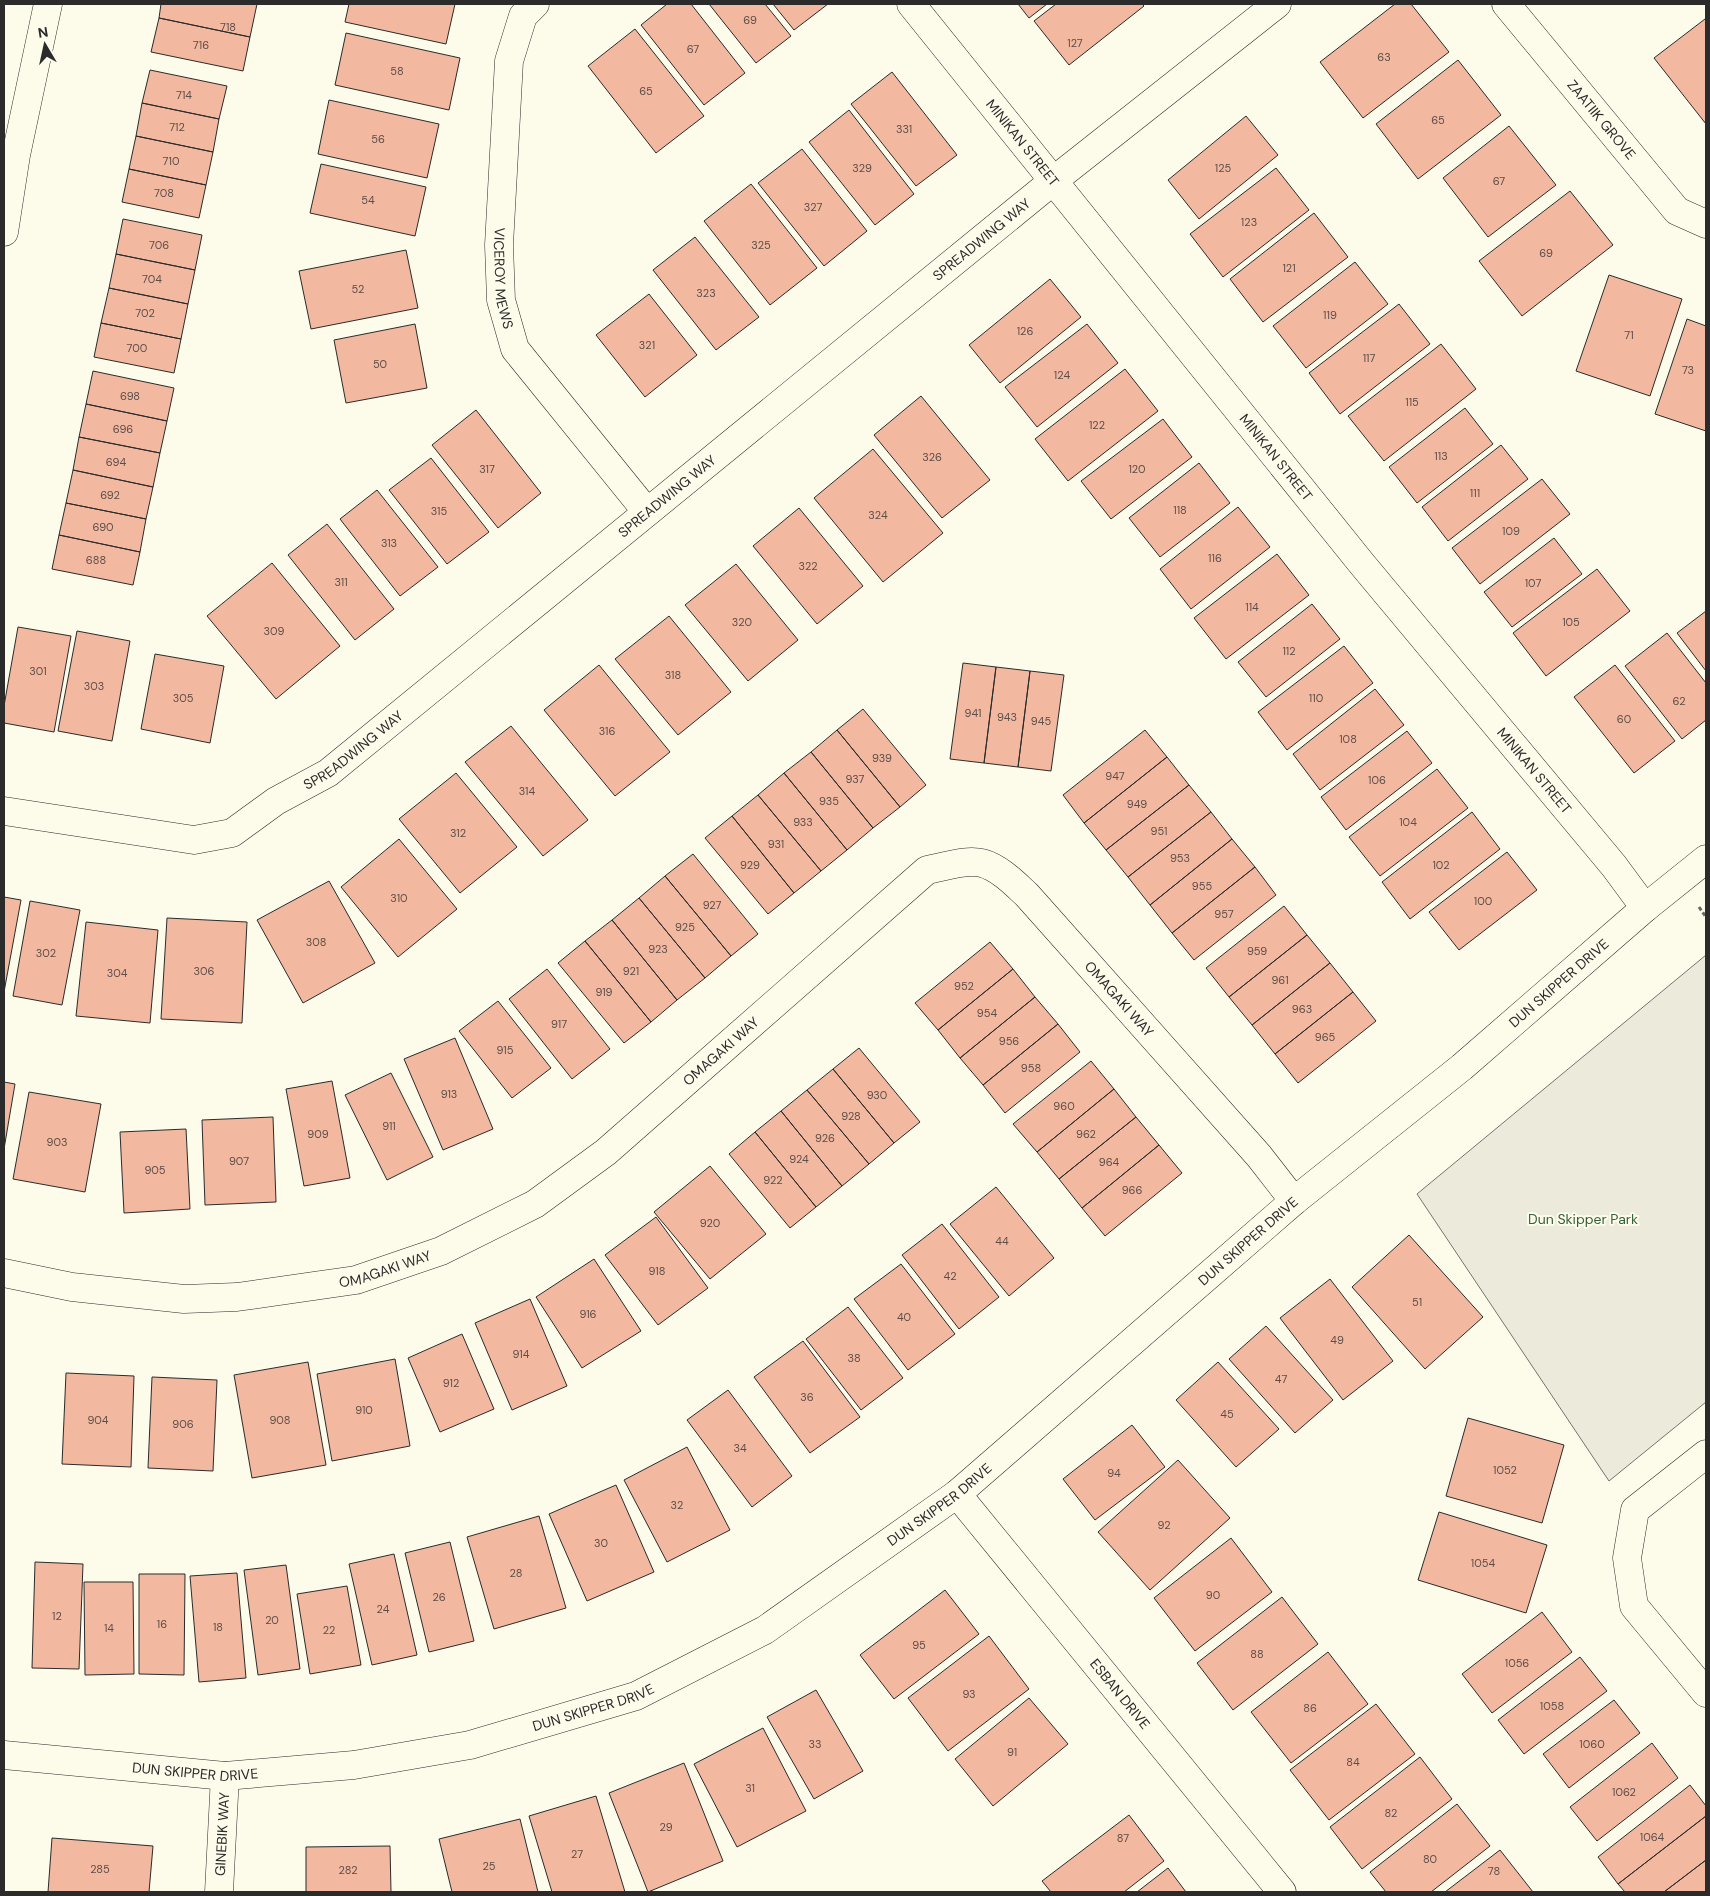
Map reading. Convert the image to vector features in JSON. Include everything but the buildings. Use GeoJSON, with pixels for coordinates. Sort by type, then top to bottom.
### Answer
{"type":"FeatureCollection","features":[{"type":"Feature","properties":{"kind":"street"},"geometry":{"type":"LineString","coordinates":[[4,232],[9,162],[48,4]]}},
{"type":"Feature","properties":{"kind":"street","name":"VICEROY MEWS"},"geometry":{"type":"LineString","coordinates":[[536,4],[523,16],[509,60],[499,245],[500,300],[515,350],[647,512]]}},
{"type":"Feature","properties":{"kind":"street","name":"MINIKAN STREET"},"geometry":{"type":"LineString","coordinates":[[911,4],[1362,564],[1614,866],[1645,908]]}},
{"type":"Feature","properties":{"kind":"street","name":"SPREADWING WAY"},"geometry":{"type":"LineString","coordinates":[[4,811],[194,840],[232,833],[276,801],[328,773],[1053,181],[1277,4]]}},
{"type":"Feature","properties":{"kind":"street","name":"ZAATIIK GROVE"},"geometry":{"type":"LineString","coordinates":[[1506,4],[1677,211],[1706,224]]}},
{"type":"Feature","properties":{"kind":"street","name":"DUN SKIPPER DRIVE"},"geometry":{"type":"LineString","coordinates":[[4,1755],[225,1776],[354,1765],[470,1745],[636,1696],[765,1630],[957,1494],[1294,1201],[1462,1067],[1645,908],[1706,859]]}},
{"type":"Feature","properties":{"kind":"street","name":"OMAGAKI WAY"},"geometry":{"type":"LineString","coordinates":[[4,1273],[72,1287],[184,1299],[237,1297],[356,1280],[441,1251],[534,1204],[606,1152],[928,870],[966,863],[982,863],[996,870],[1027,895],[1259,1156],[1294,1201]]}},
{"type":"Feature","properties":{"kind":"street"},"geometry":{"type":"LineString","coordinates":[[1706,1454],[1635,1510],[1627,1558],[1634,1606],[1706,1693]]}},
{"type":"Feature","properties":{"kind":"street","name":"ESBAN DRIVE"},"geometry":{"type":"LineString","coordinates":[[957,1494],[1282,1892]]}},
{"type":"Feature","properties":{"kind":"street","name":"GINEBIK WAY"},"geometry":{"type":"LineString","coordinates":[[219,1892],[225,1776]]}},
{"type":"Feature","properties":{"kind":"green space","name":"Dun Skipper Park"},"geometry":{"type":"Polygon","coordinates":[[[1706,955],[1706,1402],[1609,1481],[1417,1194],[1706,955]]]}}]}
